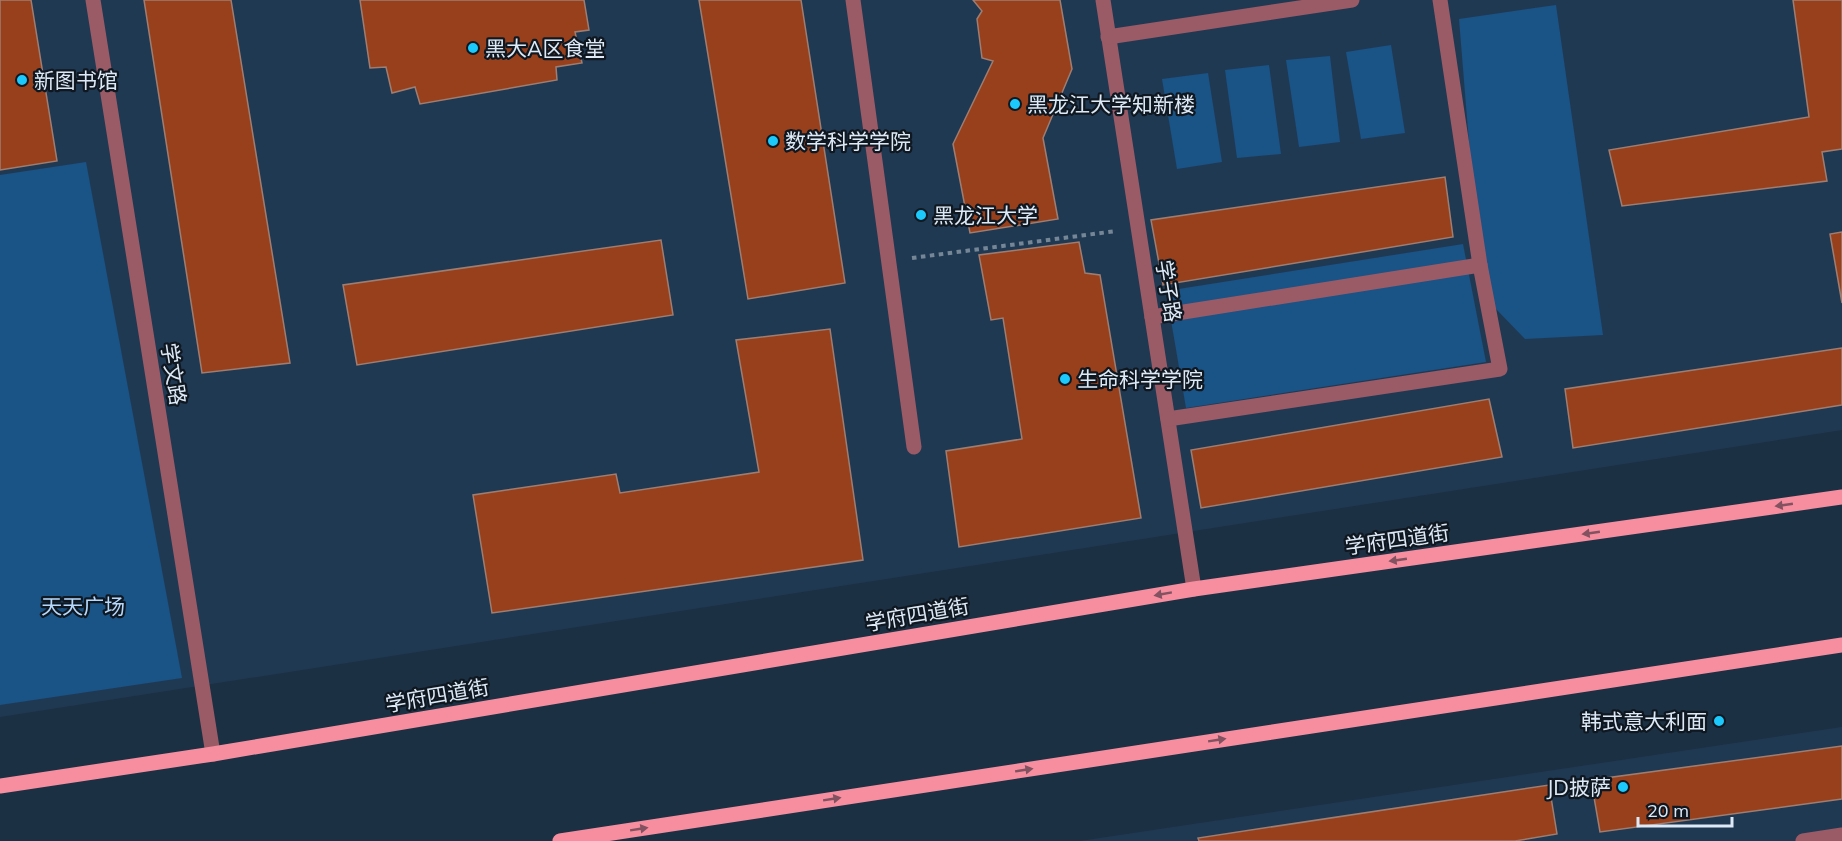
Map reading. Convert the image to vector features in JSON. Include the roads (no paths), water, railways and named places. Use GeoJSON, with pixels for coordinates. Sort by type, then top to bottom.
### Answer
{"type":"FeatureCollection","features":[{"type":"Feature","properties":{"kind":"main road","name":"学府四道街"},"geometry":{"type":"LineString","coordinates":[[0,786],[213,754],[1194,589],[1842,497]]}},
{"type":"Feature","properties":{"kind":"main road"},"geometry":{"type":"LineString","coordinates":[[560,841],[1842,645]]}},
{"type":"Feature","properties":{"kind":"street","name":"学文路"},"geometry":{"type":"LineString","coordinates":[[93,0],[213,754]]}},
{"type":"Feature","properties":{"kind":"street"},"geometry":{"type":"LineString","coordinates":[[853,0],[914,447]]}},
{"type":"Feature","properties":{"kind":"street","name":"学子路"},"geometry":{"type":"LineString","coordinates":[[1103,0],[1194,589]]}},
{"type":"Feature","properties":{"kind":"street"},"geometry":{"type":"LineString","coordinates":[[1108,37],[1352,0]]}},
{"type":"Feature","properties":{"kind":"street"},"geometry":{"type":"LineString","coordinates":[[1167,419],[1500,369],[1480,265],[1440,0]]}},
{"type":"Feature","properties":{"kind":"street"},"geometry":{"type":"LineString","coordinates":[[1152,317],[1480,265]]}},
{"type":"Feature","properties":{"kind":"street"},"geometry":{"type":"LineString","coordinates":[[1803,841],[1842,835]]}},
{"type":"Feature","properties":{"kind":"place","name":"黑大A区食堂"},"geometry":{"type":"Point","coordinates":[473,48]}},
{"type":"Feature","properties":{"kind":"place","name":"新图书馆"},"geometry":{"type":"Point","coordinates":[22,80]}},
{"type":"Feature","properties":{"kind":"place","name":"黑龙江大学知新楼"},"geometry":{"type":"Point","coordinates":[1015,104]}},
{"type":"Feature","properties":{"kind":"place","name":"数学科学学院"},"geometry":{"type":"Point","coordinates":[773,141]}},
{"type":"Feature","properties":{"kind":"place","name":"黑龙江大学"},"geometry":{"type":"Point","coordinates":[921,215]}},
{"type":"Feature","properties":{"kind":"place","name":"生命科学学院"},"geometry":{"type":"Point","coordinates":[1065,379]}},
{"type":"Feature","properties":{"kind":"place","name":"韩式意大利面"},"geometry":{"type":"Point","coordinates":[1719,721]}},
{"type":"Feature","properties":{"kind":"place","name":"JD披萨"},"geometry":{"type":"Point","coordinates":[1623,787]}},
{"type":"Feature","properties":{"kind":"park label","name":"天天广场"},"geometry":{"type":"Point","coordinates":[83,606]}}]}
